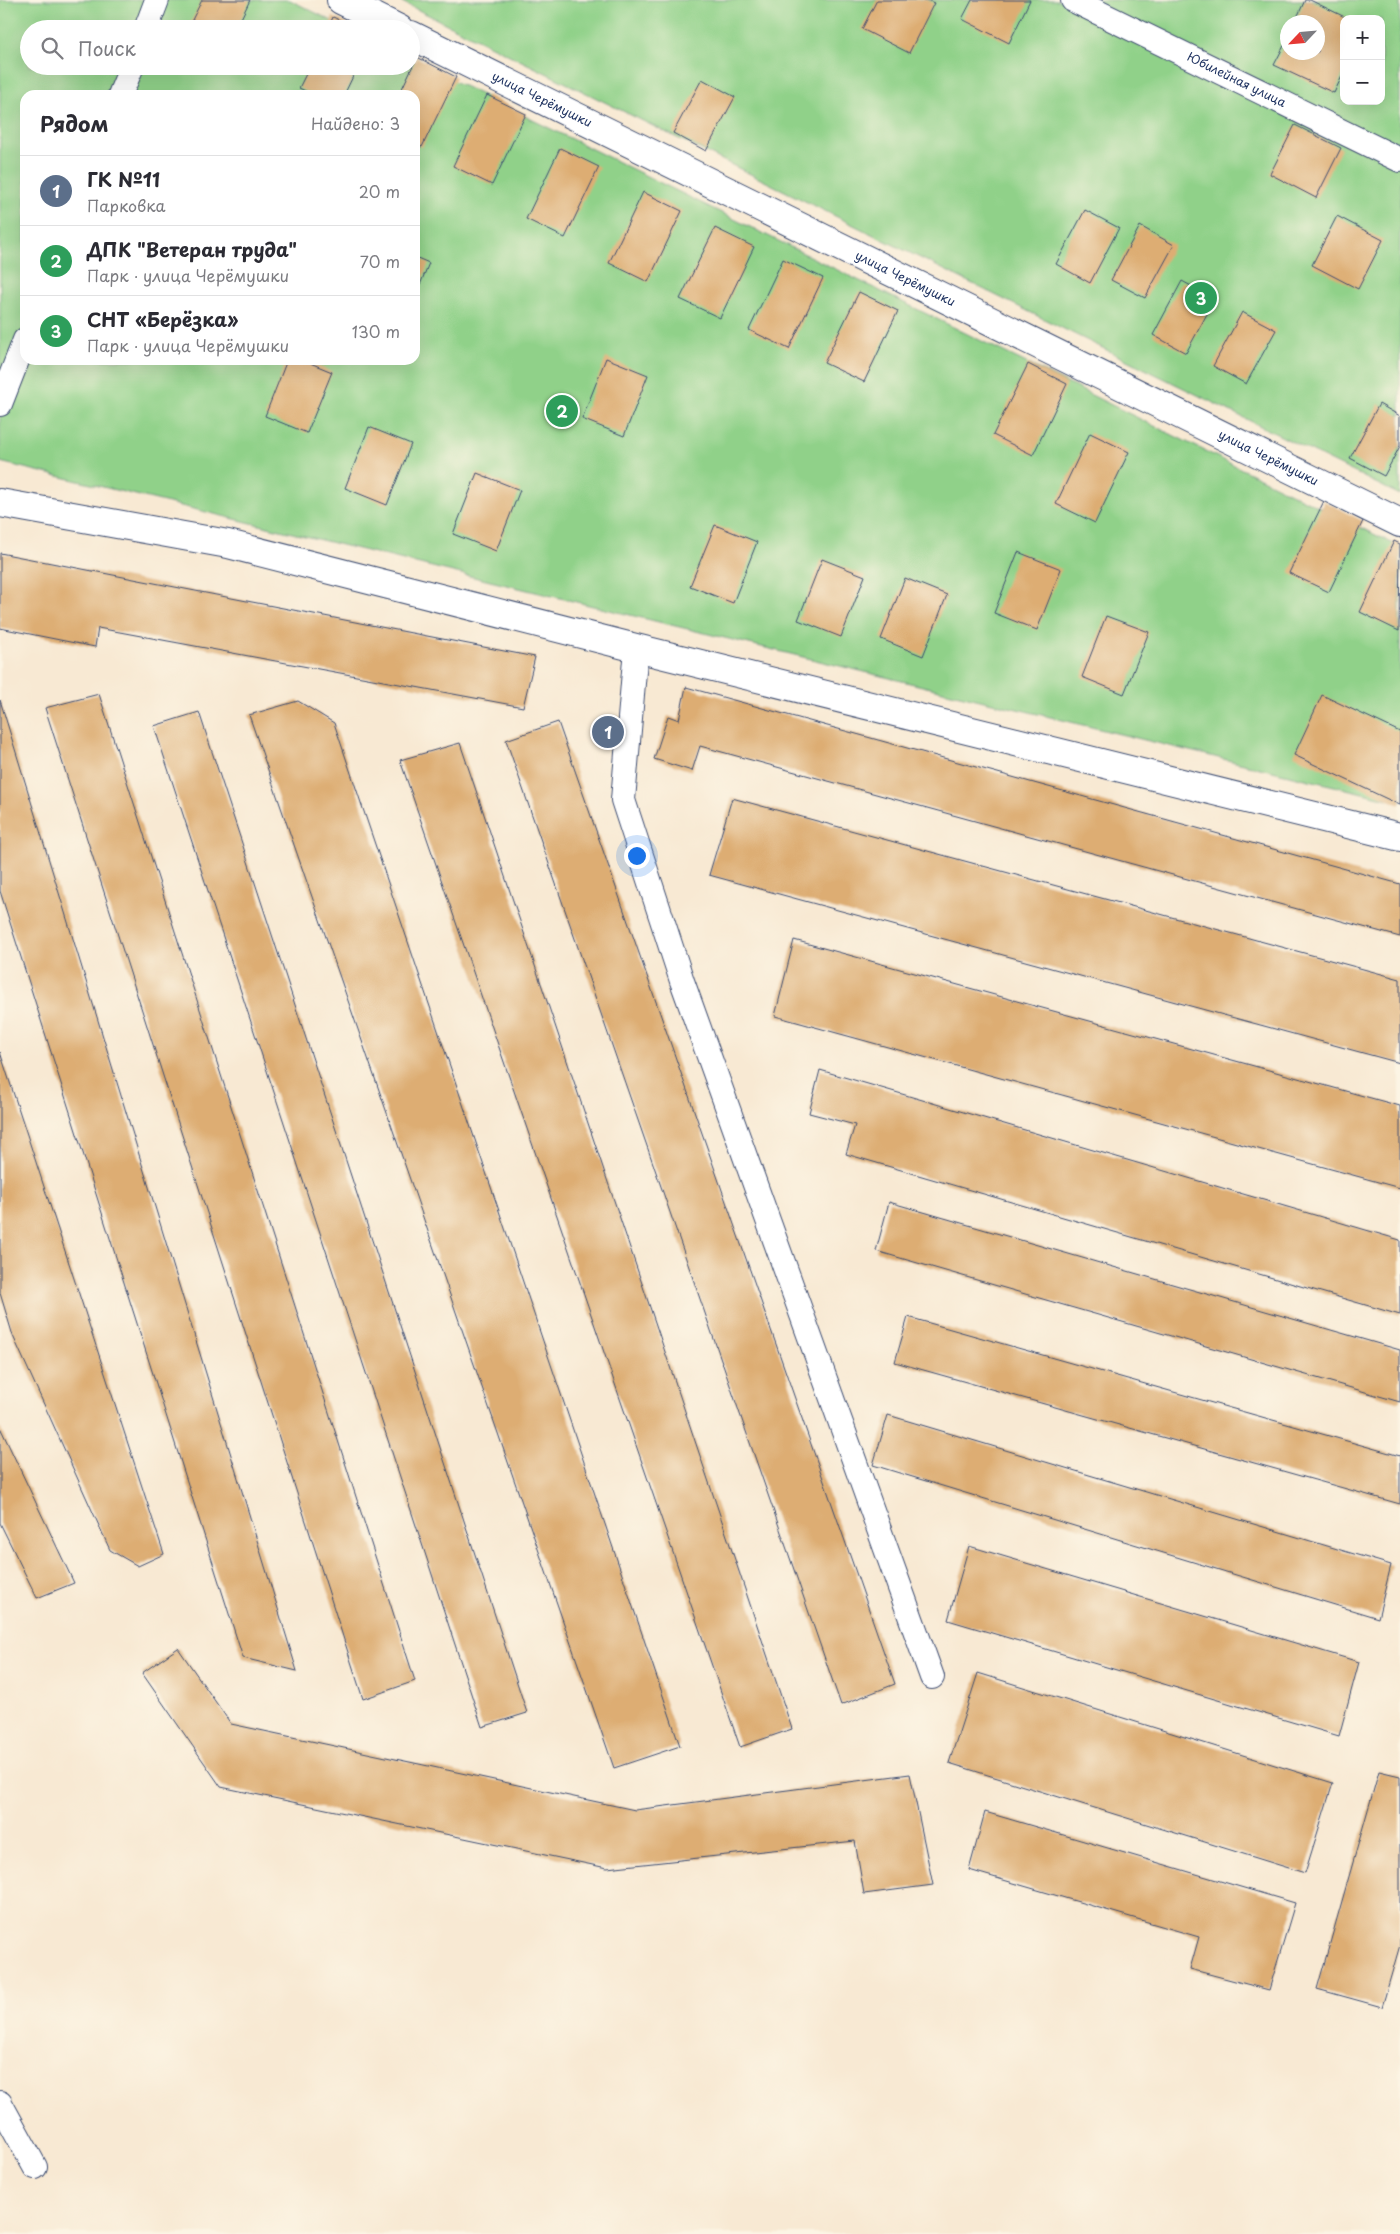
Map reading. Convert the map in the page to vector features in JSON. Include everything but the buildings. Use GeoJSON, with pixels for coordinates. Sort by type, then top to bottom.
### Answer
{"type":"FeatureCollection","features":[{"type":"Feature","properties":{"kind":"street"},"geometry":{"type":"LineString","coordinates":[[341,0],[381,20]]}},
{"type":"Feature","properties":{"kind":"street","name":"улица Черёмушки"},"geometry":{"type":"LineString","coordinates":[[420,39],[1400,523]]}},
{"type":"Feature","properties":{"kind":"street"},"geometry":{"type":"LineString","coordinates":[[0,503],[228,544],[636,648],[1400,836]]}},
{"type":"Feature","properties":{"kind":"lane"},"geometry":{"type":"LineString","coordinates":[[149,20],[157,0]]}},
{"type":"Feature","properties":{"kind":"lane","name":"Юбилейная улица"},"geometry":{"type":"LineString","coordinates":[[1073,0],[1400,160]]}},
{"type":"Feature","properties":{"kind":"lane"},"geometry":{"type":"LineString","coordinates":[[122,90],[128,75]]}},
{"type":"Feature","properties":{"kind":"lane"},"geometry":{"type":"LineString","coordinates":[[0,404],[20,353]]}},
{"type":"Feature","properties":{"kind":"lane"},"geometry":{"type":"LineString","coordinates":[[636,648],[623,800],[682,981],[932,1677]]}},
{"type":"Feature","properties":{"kind":"lane"},"geometry":{"type":"LineString","coordinates":[[0,2103],[35,2167]]}},
{"type":"Feature","properties":{"kind":"green space"},"geometry":{"type":"Polygon","coordinates":[[[0,0],[290,0],[330,20],[20,20],[20,75],[420,75],[420,64],[1400,547],[1400,802],[0,462],[0,0]]]}},
{"type":"Feature","properties":{"kind":"green space"},"geometry":{"type":"Polygon","coordinates":[[[398,0],[1400,0],[1400,495],[398,0]]]}},
{"type":"Feature","properties":{"kind":"place","name":"СНТ «Берёзка»"},"geometry":{"type":"Point","coordinates":[1201,298]}},
{"type":"Feature","properties":{"kind":"place","name":"ДПК \"Ветеран труда\""},"geometry":{"type":"Point","coordinates":[562,411]}},
{"type":"Feature","properties":{"kind":"place","name":"ГК №11"},"geometry":{"type":"Point","coordinates":[608,732]}}]}
